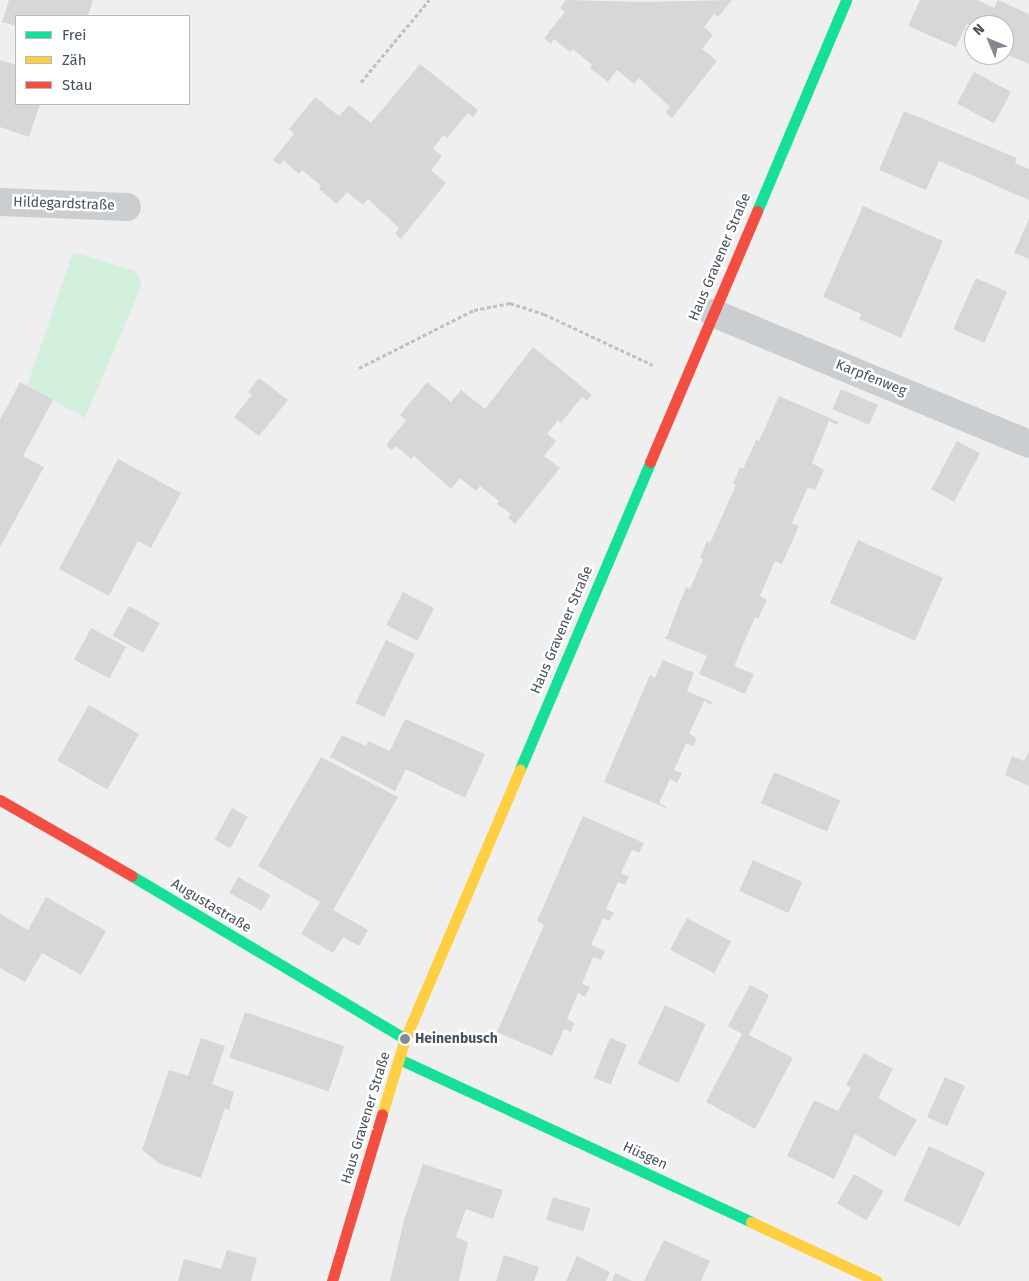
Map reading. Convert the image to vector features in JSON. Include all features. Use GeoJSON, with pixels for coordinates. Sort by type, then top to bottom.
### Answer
{"type":"FeatureCollection","features":[{"type":"Feature","properties":{"kind":"street","name":"Haus Gravener Straße"},"geometry":{"type":"LineString","coordinates":[[332,1281],[405,1039],[846,0]]}},
{"type":"Feature","properties":{"kind":"street","name":"Hildegardstraße"},"geometry":{"type":"LineString","coordinates":[[0,202],[127,207]]}},
{"type":"Feature","properties":{"kind":"street","name":"Karpfenweg"},"geometry":{"type":"LineString","coordinates":[[713,313],[1029,444]]}},
{"type":"Feature","properties":{"kind":"street","name":"Augustastraße"},"geometry":{"type":"LineString","coordinates":[[0,800],[67,837],[405,1039]]}},
{"type":"Feature","properties":{"kind":"street","name":"Hüsgen"},"geometry":{"type":"LineString","coordinates":[[399,1059],[878,1281]]}},
{"type":"Feature","properties":{"kind":"path"},"geometry":{"type":"LineString","coordinates":[[361,82],[429,0]]}},
{"type":"Feature","properties":{"kind":"path"},"geometry":{"type":"LineString","coordinates":[[359,368],[474,310],[510,303],[544,314],[684,380]]}},
{"type":"Feature","properties":{"kind":"green space"},"geometry":{"type":"Polygon","coordinates":[[[73,252],[135,271],[141,281],[141,287],[85,418],[27,386],[73,252]]]}},
{"type":"Feature","properties":{"kind":"building"},"geometry":{"type":"Polygon","coordinates":[[[9,0],[93,0],[88,15],[15,15],[15,26],[2,22],[9,0]]]}},
{"type":"Feature","properties":{"kind":"building"},"geometry":{"type":"Polygon","coordinates":[[[566,0],[642,2],[732,0],[718,17],[714,14],[704,27],[713,35],[702,49],[717,61],[672,118],[665,112],[670,107],[639,78],[634,84],[617,70],[608,82],[590,68],[592,65],[573,49],[570,52],[554,39],[551,44],[544,38],[565,12],[560,8],[566,0]]]}},
{"type":"Feature","properties":{"kind":"building"},"geometry":{"type":"Polygon","coordinates":[[[920,0],[977,0],[994,8],[998,0],[1029,14],[1029,64],[1014,57],[1014,15],[964,15],[964,30],[956,47],[908,26],[920,0]]]}},
{"type":"Feature","properties":{"kind":"building"},"geometry":{"type":"Polygon","coordinates":[[[0,60],[15,65],[15,105],[40,105],[29,137],[0,127],[0,60]]]}},
{"type":"Feature","properties":{"kind":"building"},"geometry":{"type":"Polygon","coordinates":[[[420,64],[478,110],[473,117],[468,113],[447,138],[443,135],[433,149],[442,156],[431,170],[446,183],[401,239],[395,234],[399,228],[368,199],[363,205],[347,192],[337,204],[319,189],[321,186],[302,170],[299,174],[283,160],[280,165],[273,160],[294,134],[289,129],[315,97],[339,116],[349,105],[371,123],[420,64]]]}},
{"type":"Feature","properties":{"kind":"building"},"geometry":{"type":"Polygon","coordinates":[[[974,72],[1011,92],[994,124],[957,104],[974,72]]]}},
{"type":"Feature","properties":{"kind":"building"},"geometry":{"type":"Polygon","coordinates":[[[904,111],[1017,158],[1015,163],[1029,169],[1029,200],[939,161],[926,190],[879,170],[904,111]]]}},
{"type":"Feature","properties":{"kind":"building"},"geometry":{"type":"Polygon","coordinates":[[[863,206],[943,241],[901,338],[859,319],[861,314],[823,297],[863,206]]]}},
{"type":"Feature","properties":{"kind":"building"},"geometry":{"type":"Polygon","coordinates":[[[1029,219],[1029,259],[1014,253],[1029,219]]]}},
{"type":"Feature","properties":{"kind":"building"},"geometry":{"type":"Polygon","coordinates":[[[976,278],[1007,292],[984,343],[953,329],[976,278]]]}},
{"type":"Feature","properties":{"kind":"building"},"geometry":{"type":"Polygon","coordinates":[[[533,347],[592,395],[587,401],[582,397],[561,423],[558,420],[547,434],[556,441],[544,456],[560,468],[515,524],[508,518],[511,514],[497,504],[499,501],[480,486],[476,491],[460,478],[451,489],[414,456],[411,459],[396,446],[392,450],[386,445],[406,420],[400,415],[427,382],[451,402],[461,390],[485,409],[533,347]]]}},
{"type":"Feature","properties":{"kind":"building"},"geometry":{"type":"Polygon","coordinates":[[[259,378],[288,400],[259,436],[234,417],[252,395],[248,392],[259,378]]]}},
{"type":"Feature","properties":{"kind":"building"},"geometry":{"type":"Polygon","coordinates":[[[20,382],[53,400],[23,456],[44,467],[0,547],[0,420],[20,382]]]}},
{"type":"Feature","properties":{"kind":"building"},"geometry":{"type":"Polygon","coordinates":[[[841,389],[878,405],[869,425],[832,409],[841,389]]]}},
{"type":"Feature","properties":{"kind":"building"},"geometry":{"type":"Polygon","coordinates":[[[779,396],[839,422],[837,425],[829,421],[812,463],[824,470],[815,490],[808,487],[792,523],[799,526],[782,564],[775,561],[760,596],[767,600],[758,619],[755,617],[734,666],[754,674],[745,694],[699,674],[707,656],[664,638],[667,636],[686,587],[690,589],[703,559],[700,558],[707,541],[710,543],[736,485],[733,484],[740,467],[743,469],[756,440],[759,441],[779,396]]]}},
{"type":"Feature","properties":{"kind":"building"},"geometry":{"type":"Polygon","coordinates":[[[957,441],[980,453],[954,502],[931,490],[957,441]]]}},
{"type":"Feature","properties":{"kind":"building"},"geometry":{"type":"Polygon","coordinates":[[[118,459],[181,493],[151,548],[138,541],[109,596],[59,569],[118,459]]]}},
{"type":"Feature","properties":{"kind":"building"},"geometry":{"type":"Polygon","coordinates":[[[858,540],[943,578],[915,641],[830,603],[858,540]]]}},
{"type":"Feature","properties":{"kind":"building"},"geometry":{"type":"Polygon","coordinates":[[[403,592],[434,608],[417,641],[386,625],[403,592]]]}},
{"type":"Feature","properties":{"kind":"building"},"geometry":{"type":"Polygon","coordinates":[[[129,606],[160,623],[143,653],[113,636],[129,606]]]}},
{"type":"Feature","properties":{"kind":"building"},"geometry":{"type":"Polygon","coordinates":[[[91,628],[126,647],[109,679],[74,660],[91,628]]]}},
{"type":"Feature","properties":{"kind":"building"},"geometry":{"type":"Polygon","coordinates":[[[386,640],[415,654],[384,717],[355,703],[386,640]]]}},
{"type":"Feature","properties":{"kind":"building"},"geometry":{"type":"Polygon","coordinates":[[[663,660],[694,673],[687,691],[712,702],[711,705],[704,701],[689,734],[697,738],[693,746],[686,743],[674,770],[682,773],[677,783],[670,779],[659,803],[666,808],[604,782],[650,675],[655,678],[663,660]]]}},
{"type":"Feature","properties":{"kind":"building"},"geometry":{"type":"Polygon","coordinates":[[[89,705],[139,734],[107,789],[57,760],[89,705]]]}},
{"type":"Feature","properties":{"kind":"building"},"geometry":{"type":"Polygon","coordinates":[[[405,719],[485,754],[465,798],[406,769],[395,791],[330,757],[342,735],[366,746],[368,741],[390,751],[405,719]]]}},
{"type":"Feature","properties":{"kind":"building"},"geometry":{"type":"Polygon","coordinates":[[[1029,751],[1029,786],[1005,775],[1012,756],[1024,761],[1029,751]]]}},
{"type":"Feature","properties":{"kind":"building"},"geometry":{"type":"Polygon","coordinates":[[[321,757],[398,797],[333,910],[368,930],[359,946],[343,937],[333,953],[301,934],[320,902],[258,866],[321,757]]]}},
{"type":"Feature","properties":{"kind":"building"},"geometry":{"type":"Polygon","coordinates":[[[774,772],[840,800],[827,831],[761,803],[774,772]]]}},
{"type":"Feature","properties":{"kind":"building"},"geometry":{"type":"Polygon","coordinates":[[[232,808],[248,817],[230,848],[215,839],[232,808]]]}},
{"type":"Feature","properties":{"kind":"building"},"geometry":{"type":"Polygon","coordinates":[[[583,816],[644,843],[639,853],[632,850],[621,873],[629,877],[625,885],[618,882],[606,909],[614,913],[609,921],[603,918],[591,945],[605,951],[601,960],[593,957],[582,984],[590,987],[585,997],[578,993],[567,1019],[574,1023],[571,1032],[564,1029],[552,1056],[497,1032],[544,925],[537,921],[583,816]]]}},
{"type":"Feature","properties":{"kind":"building"},"geometry":{"type":"Polygon","coordinates":[[[753,860],[802,882],[789,913],[739,891],[753,860]]]}},
{"type":"Feature","properties":{"kind":"building"},"geometry":{"type":"Polygon","coordinates":[[[238,877],[270,895],[262,911],[229,893],[238,877]]]}},
{"type":"Feature","properties":{"kind":"building"},"geometry":{"type":"Polygon","coordinates":[[[46,897],[106,931],[81,975],[42,953],[25,982],[0,968],[0,914],[28,930],[46,897]]]}},
{"type":"Feature","properties":{"kind":"building"},"geometry":{"type":"Polygon","coordinates":[[[687,918],[731,941],[714,973],[670,950],[687,918]]]}},
{"type":"Feature","properties":{"kind":"building"},"geometry":{"type":"Polygon","coordinates":[[[750,985],[769,995],[749,1035],[793,1058],[755,1129],[706,1102],[742,1034],[728,1026],[750,985]]]}},
{"type":"Feature","properties":{"kind":"building"},"geometry":{"type":"Polygon","coordinates":[[[665,1005],[706,1024],[678,1083],[638,1064],[665,1005]]]}},
{"type":"Feature","properties":{"kind":"building"},"geometry":{"type":"Polygon","coordinates":[[[245,1012],[344,1046],[329,1092],[229,1057],[245,1012]]]}},
{"type":"Feature","properties":{"kind":"building"},"geometry":{"type":"Polygon","coordinates":[[[201,1038],[225,1046],[212,1084],[234,1092],[229,1110],[225,1108],[201,1178],[160,1164],[142,1150],[169,1070],[188,1076],[201,1038]]]}},
{"type":"Feature","properties":{"kind":"building"},"geometry":{"type":"Polygon","coordinates":[[[610,1038],[627,1045],[611,1085],[594,1078],[610,1038]]]}},
{"type":"Feature","properties":{"kind":"building"},"geometry":{"type":"Polygon","coordinates":[[[864,1053],[893,1069],[878,1098],[917,1120],[895,1157],[855,1134],[834,1179],[787,1156],[814,1100],[838,1111],[851,1088],[846,1085],[864,1053]]]}},
{"type":"Feature","properties":{"kind":"building"},"geometry":{"type":"Polygon","coordinates":[[[945,1077],[965,1086],[947,1126],[927,1117],[945,1077]]]}},
{"type":"Feature","properties":{"kind":"building"},"geometry":{"type":"Polygon","coordinates":[[[929,1146],[985,1172],[960,1227],[904,1200],[929,1146]]]}},
{"type":"Feature","properties":{"kind":"building"},"geometry":{"type":"Polygon","coordinates":[[[423,1164],[503,1190],[493,1219],[466,1209],[456,1237],[468,1242],[459,1281],[390,1281],[404,1220],[423,1164]]]}},
{"type":"Feature","properties":{"kind":"building"},"geometry":{"type":"Polygon","coordinates":[[[854,1174],[883,1191],[866,1220],[837,1203],[854,1174]]]}},
{"type":"Feature","properties":{"kind":"building"},"geometry":{"type":"Polygon","coordinates":[[[553,1197],[590,1208],[583,1231],[546,1220],[553,1197]]]}},
{"type":"Feature","properties":{"kind":"building"},"geometry":{"type":"Polygon","coordinates":[[[664,1240],[710,1261],[701,1281],[644,1281],[664,1240]]]}},
{"type":"Feature","properties":{"kind":"building"},"geometry":{"type":"Polygon","coordinates":[[[227,1250],[257,1258],[251,1281],[178,1281],[184,1259],[221,1269],[227,1250]]]}},
{"type":"Feature","properties":{"kind":"building"},"geometry":{"type":"Polygon","coordinates":[[[504,1255],[539,1267],[534,1281],[496,1281],[504,1255]]]}},
{"type":"Feature","properties":{"kind":"building"},"geometry":{"type":"Polygon","coordinates":[[[577,1256],[610,1272],[606,1281],[566,1281],[577,1256]]]}},
{"type":"Feature","properties":{"kind":"building"},"geometry":{"type":"Polygon","coordinates":[[[615,1273],[632,1281],[612,1281],[615,1273]]]}},
{"type":"Feature","properties":{"kind":"traffic: fast"},"geometry":{"type":"LineString","coordinates":[[757,211],[846,0]]}},
{"type":"Feature","properties":{"kind":"traffic: fast"},"geometry":{"type":"LineString","coordinates":[[520,769],[650,462]]}},
{"type":"Feature","properties":{"kind":"traffic: fast"},"geometry":{"type":"LineString","coordinates":[[132,876],[405,1039]]}},
{"type":"Feature","properties":{"kind":"traffic: fast"},"geometry":{"type":"LineString","coordinates":[[399,1059],[751,1222]]}},
{"type":"Feature","properties":{"kind":"traffic: slow"},"geometry":{"type":"LineString","coordinates":[[382,1114],[405,1039],[520,769]]}},
{"type":"Feature","properties":{"kind":"traffic: slow"},"geometry":{"type":"LineString","coordinates":[[751,1222],[877,1281]]}},
{"type":"Feature","properties":{"kind":"traffic: jam"},"geometry":{"type":"LineString","coordinates":[[650,462],[757,211]]}},
{"type":"Feature","properties":{"kind":"traffic: jam"},"geometry":{"type":"LineString","coordinates":[[0,800],[132,876]]}},
{"type":"Feature","properties":{"kind":"traffic: jam"},"geometry":{"type":"LineString","coordinates":[[332,1281],[382,1114]]}},
{"type":"Feature","properties":{"kind":"place","name":"Heinenbusch"},"geometry":{"type":"Point","coordinates":[405,1039]}}]}
